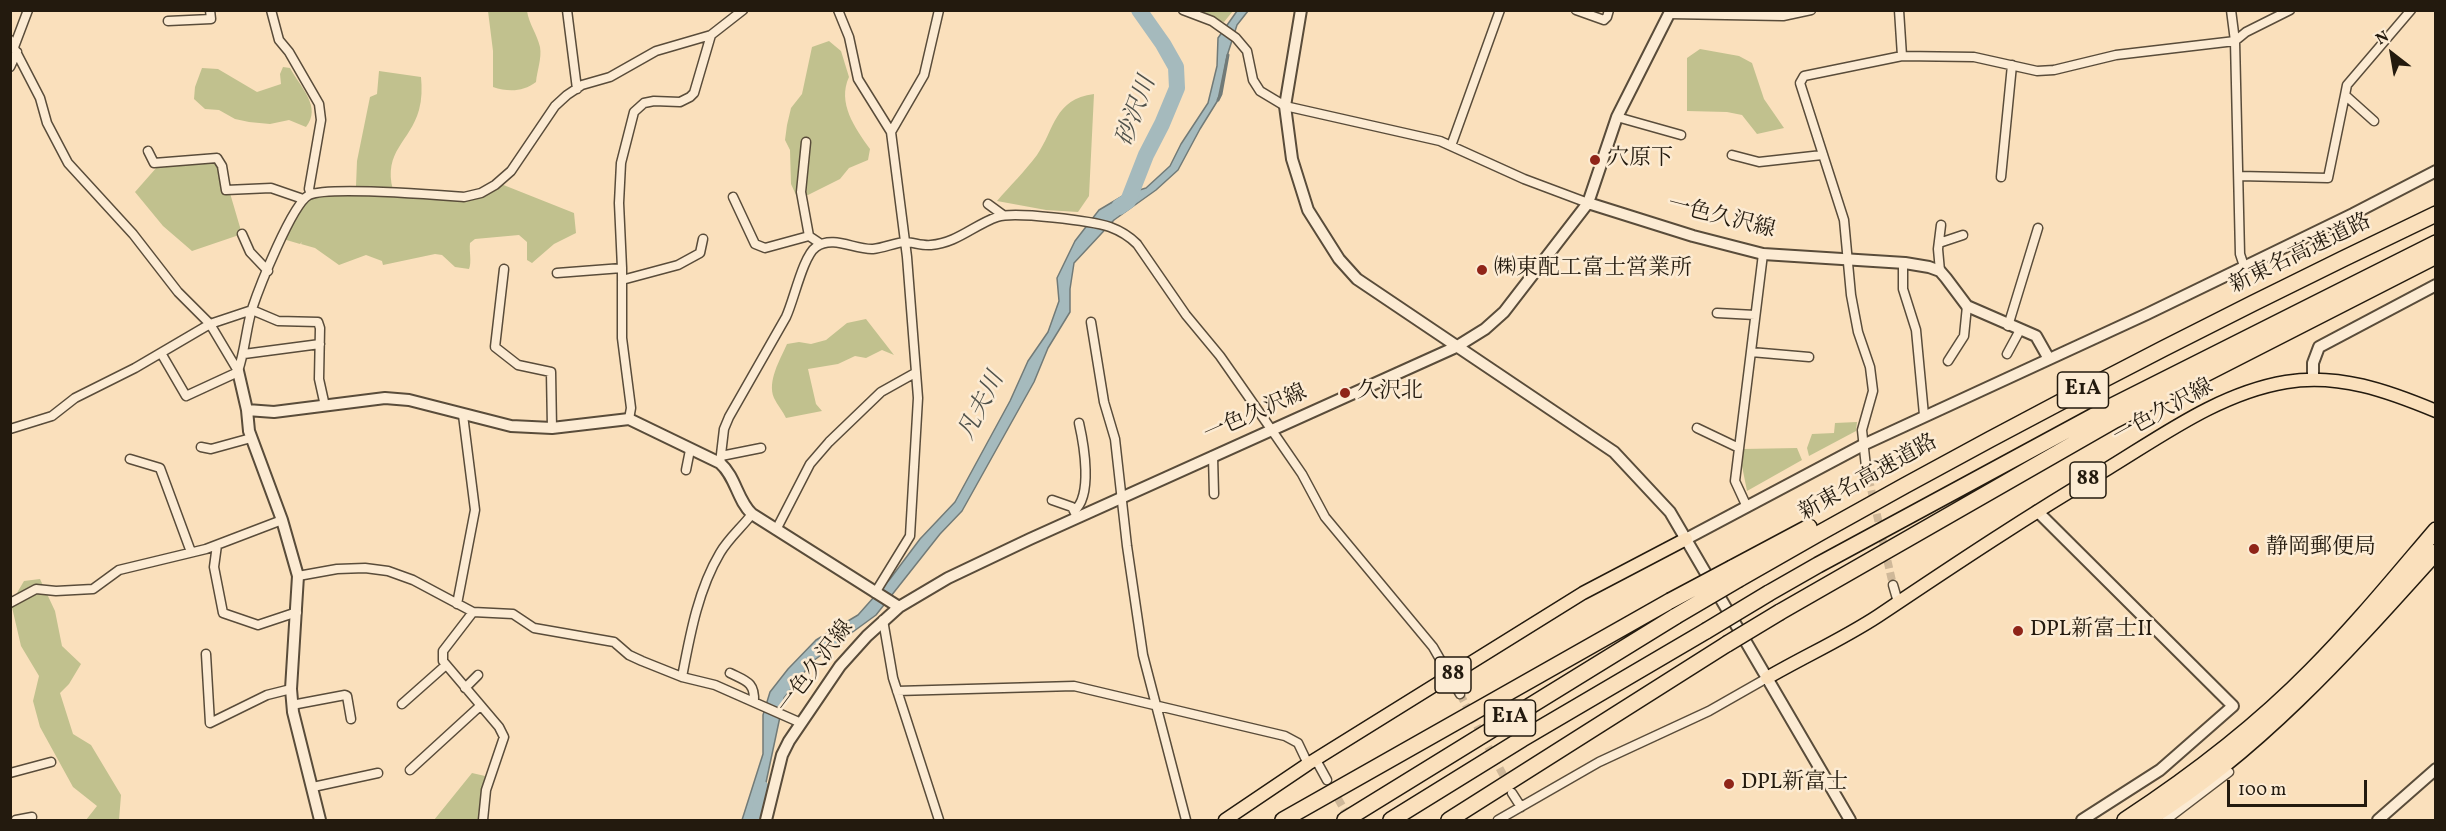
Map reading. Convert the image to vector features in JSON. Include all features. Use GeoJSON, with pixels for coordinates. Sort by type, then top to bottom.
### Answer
{"type":"FeatureCollection","features":[{"type":"Feature","properties":{"kind":"highway","name":"新東名高速道路"},"geometry":{"type":"LineString","coordinates":[[1345,820],[1676,616],[1735,573],[2152,354],[2436,214]]}},
{"type":"Feature","properties":{"kind":"highway","name":"E1A"},"geometry":{"type":"LineString","coordinates":[[1391,820],[1522,739],[1818,565],[2112,406],[2436,243]]}},
{"type":"Feature","properties":{"kind":"highway"},"geometry":{"type":"LineString","coordinates":[[1449,820],[1779,612],[2115,420],[2436,256]]}},
{"type":"Feature","properties":{"kind":"highway"},"geometry":{"type":"LineString","coordinates":[[2126,820],[2218,755],[2310,672],[2436,530]]}},
{"type":"Feature","properties":{"kind":"highway"},"geometry":{"type":"LineString","coordinates":[[2147,820],[2226,763],[2279,718],[2322,678],[2436,552]]}},
{"type":"Feature","properties":{"kind":"highway"},"geometry":{"type":"LineString","coordinates":[[1283,820],[1670,601],[1735,573]]}},
{"type":"Feature","properties":{"kind":"main road","name":"一色久沢線"},"geometry":{"type":"LineString","coordinates":[[1767,678],[1876,617],[2037,512],[2191,418],[2225,401],[2285,382],[2313,379],[2357,383],[2395,394],[2436,411]]}},
{"type":"Feature","properties":{"kind":"main road","name":"88"},"geometry":{"type":"LineString","coordinates":[[1225,820],[1312,762],[1583,593],[1686,539]]}},
{"type":"Feature","properties":{"kind":"street"},"geometry":{"type":"LineString","coordinates":[[10,67],[14,46],[28,10]]}},
{"type":"Feature","properties":{"kind":"street"},"geometry":{"type":"LineString","coordinates":[[168,21],[211,19],[210,10]]}},
{"type":"Feature","properties":{"kind":"street"},"geometry":{"type":"LineString","coordinates":[[161,353],[186,396],[238,372],[244,354],[252,310],[288,221],[307,197],[321,120],[319,104],[290,52],[279,40],[271,10]]}},
{"type":"Feature","properties":{"kind":"street"},"geometry":{"type":"LineString","coordinates":[[567,10],[577,88]]}},
{"type":"Feature","properties":{"kind":"street"},"geometry":{"type":"LineString","coordinates":[[148,151],[154,164],[217,159],[222,166],[226,190],[271,188],[307,197],[339,191],[464,197],[481,193],[495,186],[511,171],[555,106],[577,88],[610,76],[656,51],[711,35],[743,10]]}},
{"type":"Feature","properties":{"kind":"street"},"geometry":{"type":"LineString","coordinates":[[838,10],[849,37],[858,79],[891,132],[905,242],[918,398],[910,536],[875,593]]}},
{"type":"Feature","properties":{"kind":"street"},"geometry":{"type":"LineString","coordinates":[[891,132],[924,75],[939,10]]}},
{"type":"Feature","properties":{"kind":"street"},"geometry":{"type":"LineString","coordinates":[[1183,10],[1198,14],[1236,38],[1247,51],[1253,80],[1260,91],[1286,106],[1440,141],[1524,179],[1588,203],[1617,117],[1671,12],[1783,15],[1811,10]]}},
{"type":"Feature","properties":{"kind":"street"},"geometry":{"type":"LineString","coordinates":[[1301,10],[1286,106],[1292,159],[1308,210],[1339,259],[1357,279],[1614,452],[1670,512],[1850,820]]}},
{"type":"Feature","properties":{"kind":"street"},"geometry":{"type":"LineString","coordinates":[[1450,146],[1500,10]]}},
{"type":"Feature","properties":{"kind":"street"},"geometry":{"type":"LineString","coordinates":[[1576,10],[1604,20],[1610,10]]}},
{"type":"Feature","properties":{"kind":"street"},"geometry":{"type":"LineString","coordinates":[[1899,10],[1902,56]]}},
{"type":"Feature","properties":{"kind":"street"},"geometry":{"type":"LineString","coordinates":[[2231,10],[2235,41],[2240,254],[2244,266]]}},
{"type":"Feature","properties":{"kind":"street"},"geometry":{"type":"LineString","coordinates":[[1866,467],[1862,430],[1873,391],[1870,367],[1858,333],[1851,295],[1844,220],[1800,83],[1804,76],[1902,56],[1974,57],[2037,71],[2054,70],[2116,55],[2235,41],[2246,32],[2290,10]]}},
{"type":"Feature","properties":{"kind":"street"},"geometry":{"type":"LineString","coordinates":[[2239,176],[2328,178],[2345,95],[2352,77],[2411,10]]}},
{"type":"Feature","properties":{"kind":"street"},"geometry":{"type":"LineString","coordinates":[[629,419],[631,408],[622,338],[619,203],[621,163],[634,112],[644,103],[680,102],[690,98],[705,59],[711,35]]}},
{"type":"Feature","properties":{"kind":"street"},"geometry":{"type":"LineString","coordinates":[[14,46],[40,98],[47,123],[69,163],[133,234],[178,292],[210,324],[238,372],[251,438],[295,557],[298,576],[292,705],[314,787],[320,820]]}},
{"type":"Feature","properties":{"kind":"street"},"geometry":{"type":"LineString","coordinates":[[2001,177],[2012,65]]}},
{"type":"Feature","properties":{"kind":"street"},"geometry":{"type":"LineString","coordinates":[[2345,95],[2374,122]]}},
{"type":"Feature","properties":{"kind":"street"},"geometry":{"type":"LineString","coordinates":[[1617,117],[1681,135]]}},
{"type":"Feature","properties":{"kind":"street"},"geometry":{"type":"LineString","coordinates":[[806,142],[801,192],[809,236],[821,244]]}},
{"type":"Feature","properties":{"kind":"street"},"geometry":{"type":"LineString","coordinates":[[1732,155],[1759,162],[1822,155]]}},
{"type":"Feature","properties":{"kind":"street"},"geometry":{"type":"LineString","coordinates":[[1686,539],[1924,415],[2049,359],[2353,214],[2436,171]]}},
{"type":"Feature","properties":{"kind":"street"},"geometry":{"type":"LineString","coordinates":[[733,198],[755,244],[765,248],[809,236]]}},
{"type":"Feature","properties":{"kind":"street","name":"一色久沢線"},"geometry":{"type":"LineString","coordinates":[[765,820],[782,755],[801,723],[840,666],[883,620],[894,604],[1076,514],[1123,498],[1456,347],[1485,329],[1504,312],[1588,203],[1693,236],[1763,254],[1903,263],[1940,271]]}},
{"type":"Feature","properties":{"kind":"street"},"geometry":{"type":"LineString","coordinates":[[988,204],[1003,215],[1091,222],[1127,234],[1137,243],[1186,315],[1220,356],[1302,474],[1325,517],[1414,622],[1433,647],[1460,694]]}},
{"type":"Feature","properties":{"kind":"street"},"geometry":{"type":"LineString","coordinates":[[894,604],[745,508],[730,471],[720,459],[724,429],[789,309],[805,262],[813,248],[821,244],[840,243],[875,249],[905,242],[922,246],[952,242],[1003,215]]}},
{"type":"Feature","properties":{"kind":"street"},"geometry":{"type":"LineString","coordinates":[[1941,225],[1940,271],[1967,306],[2008,326],[2036,336],[2049,359]]}},
{"type":"Feature","properties":{"kind":"street"},"geometry":{"type":"LineString","coordinates":[[2008,326],[2038,228]]}},
{"type":"Feature","properties":{"kind":"street"},"geometry":{"type":"LineString","coordinates":[[242,234],[250,252],[268,271]]}},
{"type":"Feature","properties":{"kind":"street"},"geometry":{"type":"LineString","coordinates":[[1939,243],[1963,235]]}},
{"type":"Feature","properties":{"kind":"street"},"geometry":{"type":"LineString","coordinates":[[622,280],[678,265],[700,253],[703,239]]}},
{"type":"Feature","properties":{"kind":"street"},"geometry":{"type":"LineString","coordinates":[[1747,507],[1735,481],[1763,254]]}},
{"type":"Feature","properties":{"kind":"street"},"geometry":{"type":"LineString","coordinates":[[1903,263],[1903,289],[1916,330],[1924,415]]}},
{"type":"Feature","properties":{"kind":"street"},"geometry":{"type":"LineString","coordinates":[[557,273],[622,268]]}},
{"type":"Feature","properties":{"kind":"street"},"geometry":{"type":"LineString","coordinates":[[504,269],[495,347],[518,365],[551,372],[552,428]]}},
{"type":"Feature","properties":{"kind":"street"},"geometry":{"type":"LineString","coordinates":[[2313,379],[2313,363],[2319,347],[2436,285]]}},
{"type":"Feature","properties":{"kind":"street"},"geometry":{"type":"LineString","coordinates":[[1948,361],[1964,336],[1967,306]]}},
{"type":"Feature","properties":{"kind":"street"},"geometry":{"type":"LineString","coordinates":[[10,429],[52,416],[75,398],[161,353],[210,324],[252,310],[278,321],[318,322],[319,379],[325,406]]}},
{"type":"Feature","properties":{"kind":"street"},"geometry":{"type":"LineString","coordinates":[[1717,313],[1755,315]]}},
{"type":"Feature","properties":{"kind":"street"},"geometry":{"type":"LineString","coordinates":[[1091,322],[1104,402],[1114,439],[1143,655],[1186,820]]}},
{"type":"Feature","properties":{"kind":"street"},"geometry":{"type":"LineString","coordinates":[[2007,354],[2020,330]]}},
{"type":"Feature","properties":{"kind":"street"},"geometry":{"type":"LineString","coordinates":[[244,354],[320,344]]}},
{"type":"Feature","properties":{"kind":"street"},"geometry":{"type":"LineString","coordinates":[[1751,352],[1809,357]]}},
{"type":"Feature","properties":{"kind":"street"},"geometry":{"type":"LineString","coordinates":[[776,530],[810,464],[829,442],[880,392],[915,372]]}},
{"type":"Feature","properties":{"kind":"street"},"geometry":{"type":"LineString","coordinates":[[247,410],[274,412],[353,400],[385,398],[409,400],[511,426],[552,428],[629,419],[690,450],[720,459],[761,448]]}},
{"type":"Feature","properties":{"kind":"street"},"geometry":{"type":"LineString","coordinates":[[457,604],[475,510],[463,415]]}},
{"type":"Feature","properties":{"kind":"street"},"geometry":{"type":"LineString","coordinates":[[1076,514],[1081,503],[1086,472],[1084,444],[1079,423]]}},
{"type":"Feature","properties":{"kind":"street"},"geometry":{"type":"LineString","coordinates":[[1697,428],[1739,448]]}},
{"type":"Feature","properties":{"kind":"street"},"geometry":{"type":"LineString","coordinates":[[201,447],[211,449],[251,438]]}},
{"type":"Feature","properties":{"kind":"street"},"geometry":{"type":"LineString","coordinates":[[686,470],[690,450]]}},
{"type":"Feature","properties":{"kind":"street"},"geometry":{"type":"LineString","coordinates":[[1213,456],[1214,494]]}},
{"type":"Feature","properties":{"kind":"street"},"geometry":{"type":"LineString","coordinates":[[130,459],[160,468],[191,552]]}},
{"type":"Feature","properties":{"kind":"street"},"geometry":{"type":"LineString","coordinates":[[1053,500],[1072,507],[1076,514]]}},
{"type":"Feature","properties":{"kind":"street"},"geometry":{"type":"LineString","coordinates":[[2037,512],[2233,706],[2160,770],[2082,820]]}},
{"type":"Feature","properties":{"kind":"street"},"geometry":{"type":"LineString","coordinates":[[682,677],[691,630],[708,579],[720,552],[752,514]]}},
{"type":"Feature","properties":{"kind":"street"},"geometry":{"type":"LineString","coordinates":[[10,603],[36,589],[56,591],[93,589],[118,570],[217,545],[282,520]]}},
{"type":"Feature","properties":{"kind":"street"},"geometry":{"type":"LineString","coordinates":[[217,545],[214,567],[223,613],[258,625],[297,612]]}},
{"type":"Feature","properties":{"kind":"street"},"geometry":{"type":"LineString","coordinates":[[298,576],[337,569],[365,568],[388,571],[413,580],[473,612],[513,614],[534,628],[614,642],[629,655],[642,661],[682,677],[715,685],[801,723]]}},
{"type":"Feature","properties":{"kind":"street"},"geometry":{"type":"LineString","coordinates":[[1893,585],[1898,602]]}},
{"type":"Feature","properties":{"kind":"street"},"geometry":{"type":"LineString","coordinates":[[473,612],[443,651],[443,661],[504,737],[486,790],[483,820]]}},
{"type":"Feature","properties":{"kind":"street"},"geometry":{"type":"LineString","coordinates":[[883,620],[897,691],[939,820]]}},
{"type":"Feature","properties":{"kind":"street"},"geometry":{"type":"LineString","coordinates":[[206,654],[210,723],[267,695],[291,689]]}},
{"type":"Feature","properties":{"kind":"street"},"geometry":{"type":"LineString","coordinates":[[402,704],[446,665]]}},
{"type":"Feature","properties":{"kind":"street"},"geometry":{"type":"LineString","coordinates":[[730,673],[752,686],[757,704]]}},
{"type":"Feature","properties":{"kind":"street"},"geometry":{"type":"LineString","coordinates":[[465,688],[478,675]]}},
{"type":"Feature","properties":{"kind":"street"},"geometry":{"type":"LineString","coordinates":[[1498,820],[1599,762],[1709,711],[1767,678]]}},
{"type":"Feature","properties":{"kind":"street"},"geometry":{"type":"LineString","coordinates":[[897,691],[1074,686],[1285,735],[1298,743],[1327,780]]}},
{"type":"Feature","properties":{"kind":"street"},"geometry":{"type":"LineString","coordinates":[[292,705],[345,695],[351,719]]}},
{"type":"Feature","properties":{"kind":"street"},"geometry":{"type":"LineString","coordinates":[[410,770],[480,706]]}},
{"type":"Feature","properties":{"kind":"street"},"geometry":{"type":"LineString","coordinates":[[10,773],[51,762]]}},
{"type":"Feature","properties":{"kind":"street"},"geometry":{"type":"LineString","coordinates":[[2378,820],[2436,769]]}},
{"type":"Feature","properties":{"kind":"street"},"geometry":{"type":"LineString","coordinates":[[2166,820],[2229,772]]}},
{"type":"Feature","properties":{"kind":"street"},"geometry":{"type":"LineString","coordinates":[[314,787],[378,773]]}},
{"type":"Feature","properties":{"kind":"street"},"geometry":{"type":"LineString","coordinates":[[1512,793],[1521,807]]}},
{"type":"Feature","properties":{"kind":"street"},"geometry":{"type":"LineString","coordinates":[[16,820],[32,817]]}},
{"type":"Feature","properties":{"kind":"green space"},"geometry":{"type":"Polygon","coordinates":[[[488,11],[527,11],[539,42],[540,60],[536,82],[526,88],[504,90],[493,87],[493,51],[488,11]]]}},
{"type":"Feature","properties":{"kind":"green space"},"geometry":{"type":"Polygon","coordinates":[[[1186,11],[1233,11],[1224,22],[1186,11]]]}},
{"type":"Feature","properties":{"kind":"green space"},"geometry":{"type":"Polygon","coordinates":[[[829,41],[841,51],[849,77],[845,96],[846,106],[859,133],[870,149],[868,160],[849,168],[840,179],[808,195],[796,195],[791,184],[790,150],[785,140],[787,125],[791,108],[802,94],[812,47],[829,41]]]}},
{"type":"Feature","properties":{"kind":"green space"},"geometry":{"type":"Polygon","coordinates":[[[1700,49],[1739,56],[1752,63],[1764,99],[1784,128],[1757,134],[1742,115],[1727,112],[1687,111],[1687,58],[1700,49]]]}},
{"type":"Feature","properties":{"kind":"green space"},"geometry":{"type":"Polygon","coordinates":[[[283,67],[290,68],[311,105],[312,112],[306,127],[289,120],[270,124],[235,119],[219,110],[205,109],[194,99],[195,87],[202,68],[218,69],[257,92],[281,84],[280,74],[283,67]]]}},
{"type":"Feature","properties":{"kind":"green space"},"geometry":{"type":"Polygon","coordinates":[[[379,71],[421,77],[422,94],[419,110],[410,131],[394,156],[391,177],[393,190],[356,186],[357,161],[370,97],[377,94],[379,71]]]}},
{"type":"Feature","properties":{"kind":"green space"},"geometry":{"type":"Polygon","coordinates":[[[1094,94],[1089,196],[1078,212],[1046,210],[997,201],[1037,155],[1063,109],[1081,97],[1094,94]]]}},
{"type":"Feature","properties":{"kind":"green space"},"geometry":{"type":"Polygon","coordinates":[[[211,159],[222,166],[242,234],[192,251],[163,226],[135,192],[157,167],[211,159]]]}},
{"type":"Feature","properties":{"kind":"green space"},"geometry":{"type":"Polygon","coordinates":[[[501,184],[574,213],[576,233],[554,244],[532,263],[527,260],[527,242],[519,235],[475,239],[470,243],[469,269],[455,267],[442,255],[435,254],[383,265],[382,261],[366,255],[339,265],[315,248],[301,244],[302,242],[300,244],[283,239],[288,222],[311,196],[371,193],[463,197],[501,184]]]}},
{"type":"Feature","properties":{"kind":"green space"},"geometry":{"type":"Polygon","coordinates":[[[866,319],[894,355],[882,350],[866,358],[855,356],[838,364],[808,369],[816,404],[822,411],[786,418],[774,398],[772,385],[775,371],[787,344],[799,342],[811,344],[826,340],[847,323],[866,319]]]}},
{"type":"Feature","properties":{"kind":"green space"},"geometry":{"type":"Polygon","coordinates":[[[1857,422],[1856,431],[1809,456],[1807,448],[1812,434],[1834,433],[1835,423],[1857,422]]]}},
{"type":"Feature","properties":{"kind":"green space"},"geometry":{"type":"Polygon","coordinates":[[[1797,448],[1802,460],[1747,491],[1742,466],[1743,449],[1797,448]]]}},
{"type":"Feature","properties":{"kind":"green space"},"geometry":{"type":"Polygon","coordinates":[[[40,579],[55,611],[62,646],[81,664],[69,684],[60,693],[73,734],[91,745],[121,795],[119,820],[86,820],[97,806],[73,787],[40,727],[33,701],[39,676],[21,646],[11,603],[24,581],[40,579]]]}},
{"type":"Feature","properties":{"kind":"green space"},"geometry":{"type":"Polygon","coordinates":[[[472,773],[485,776],[480,820],[434,820],[472,773]]]}},
{"type":"Feature","properties":{"kind":"shaded area"},"geometry":{"type":"Polygon","coordinates":[[[1237,11],[1248,11],[1237,25],[1227,56],[1218,100],[1178,170],[1156,190],[1114,220],[1074,263],[1070,289],[1070,312],[1048,348],[1034,382],[962,511],[940,534],[876,615],[813,661],[784,698],[758,820],[742,820],[763,754],[763,715],[770,692],[816,640],[858,615],[890,579],[920,539],[955,502],[1010,401],[1028,361],[1048,332],[1059,301],[1057,278],[1075,241],[1099,210],[1126,194],[1146,188],[1170,166],[1181,144],[1208,103],[1217,66],[1218,38],[1237,11]]]}},
{"type":"Feature","properties":{"kind":"waterway","name":"砂沢川"},"geometry":{"type":"LineString","coordinates":[[1119,207],[1128,201],[1177,88],[1176,67],[1139,10]]}},
{"type":"Feature","properties":{"kind":"waterway","name":"凡夫川"},"geometry":{"type":"LineString","coordinates":[[1218,100],[1228,55]]}},
{"type":"Feature","properties":{"kind":"waterway","name":"凡夫川"},"geometry":{"type":"LineString","coordinates":[[760,820],[762,789]]}},
{"type":"Feature","properties":{"kind":"tunnel"},"geometry":{"type":"LineString","coordinates":[[1866,467],[1893,585]]}},
{"type":"Feature","properties":{"kind":"tunnel"},"geometry":{"type":"LineString","coordinates":[[1460,694],[1508,784]]}},
{"type":"Feature","properties":{"kind":"tunnel"},"geometry":{"type":"LineString","coordinates":[[1332,788],[1350,820]]}},
{"type":"Feature","properties":{"kind":"place","name":"穴原下"},"geometry":{"type":"Point","coordinates":[1595,160]}},
{"type":"Feature","properties":{"kind":"place","name":"㈱東配工富士営業所"},"geometry":{"type":"Point","coordinates":[1482,270]}},
{"type":"Feature","properties":{"kind":"place","name":"久沢北"},"geometry":{"type":"Point","coordinates":[1345,393]}},
{"type":"Feature","properties":{"kind":"place","name":"静岡郵便局"},"geometry":{"type":"Point","coordinates":[2254,549]}},
{"type":"Feature","properties":{"kind":"place","name":"DPL新富士II"},"geometry":{"type":"Point","coordinates":[2018,631]}},
{"type":"Feature","properties":{"kind":"place","name":"DPL新富士"},"geometry":{"type":"Point","coordinates":[1729,784]}}]}
